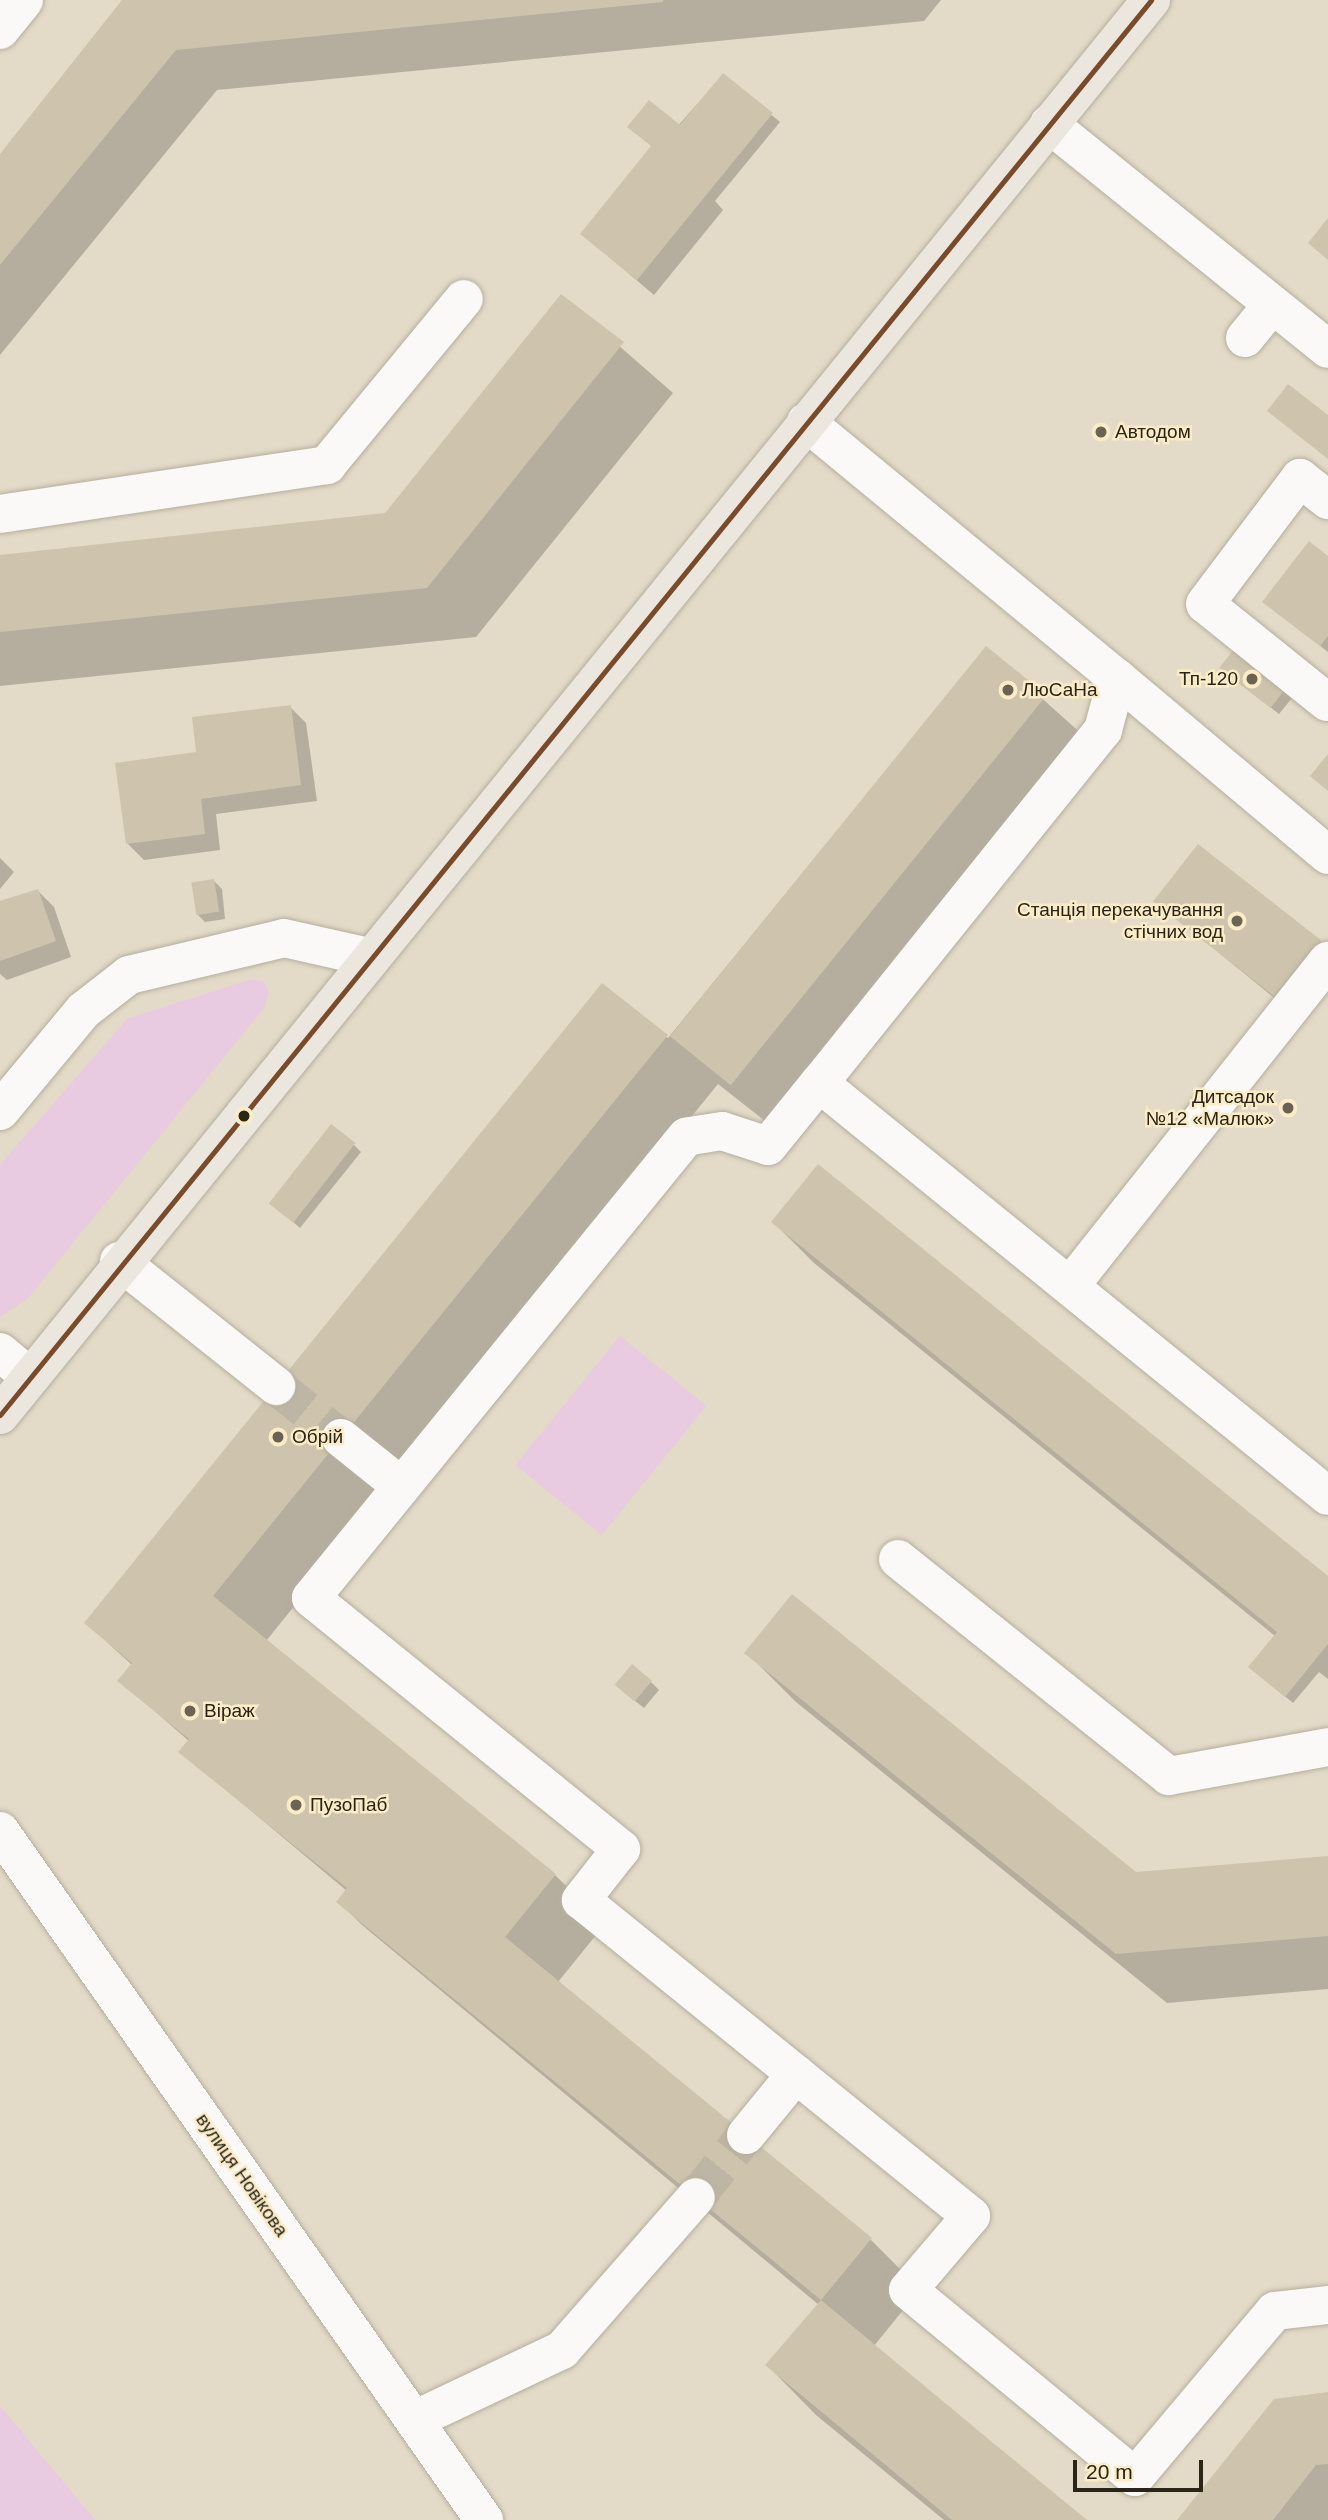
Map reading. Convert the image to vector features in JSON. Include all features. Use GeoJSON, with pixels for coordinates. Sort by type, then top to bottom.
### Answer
{"type":"FeatureCollection","features":[{"type":"Feature","properties":{"kind":"main road"},"geometry":{"type":"LineString","coordinates":[[0,1415],[119,1261],[1151,0]]}},
{"type":"Feature","properties":{"kind":"street"},"geometry":{"type":"LineString","coordinates":[[0,30],[24,0]]}},
{"type":"Feature","properties":{"kind":"street"},"geometry":{"type":"LineString","coordinates":[[1049,124],[1328,349]]}},
{"type":"Feature","properties":{"kind":"street"},"geometry":{"type":"LineString","coordinates":[[0,514],[327,465],[464,299]]}},
{"type":"Feature","properties":{"kind":"street"},"geometry":{"type":"LineString","coordinates":[[1245,338],[1272,305]]}},
{"type":"Feature","properties":{"kind":"street"},"geometry":{"type":"LineString","coordinates":[[806,422],[1328,855]]}},
{"type":"Feature","properties":{"kind":"street"},"geometry":{"type":"LineString","coordinates":[[1328,500],[1300,478],[1205,604],[1328,702],[1318,715],[1328,723]]}},
{"type":"Feature","properties":{"kind":"street"},"geometry":{"type":"LineString","coordinates":[[1116,678],[1103,730],[768,1146],[722,1131],[686,1137],[311,1598],[621,1849],[581,1900],[971,2216],[908,2290],[1135,2477],[1275,2311],[1328,2305]]}},
{"type":"Feature","properties":{"kind":"street"},"geometry":{"type":"LineString","coordinates":[[0,1111],[84,1010],[129,975],[284,938],[368,957]]}},
{"type":"Feature","properties":{"kind":"street"},"geometry":{"type":"LineString","coordinates":[[1070,1286],[1328,961]]}},
{"type":"Feature","properties":{"kind":"street"},"geometry":{"type":"LineString","coordinates":[[819,1083],[1328,1496]]}},
{"type":"Feature","properties":{"kind":"street"},"geometry":{"type":"LineString","coordinates":[[119,1261],[276,1386]]}},
{"type":"Feature","properties":{"kind":"street"},"geometry":{"type":"LineString","coordinates":[[0,1352],[30,1377]]}},
{"type":"Feature","properties":{"kind":"street"},"geometry":{"type":"LineString","coordinates":[[341,1438],[401,1486]]}},
{"type":"Feature","properties":{"kind":"street"},"geometry":{"type":"LineString","coordinates":[[898,1559],[1169,1776],[1328,1747]]}},
{"type":"Feature","properties":{"kind":"street","name":"вулиця Новікова"},"geometry":{"type":"LineString","coordinates":[[0,1831],[484,2520]]}},
{"type":"Feature","properties":{"kind":"street"},"geometry":{"type":"LineString","coordinates":[[747,2135],[796,2074]]}},
{"type":"Feature","properties":{"kind":"street"},"geometry":{"type":"LineString","coordinates":[[414,2420],[562,2350],[696,2197]]}},
{"type":"Feature","properties":{"kind":"shaded area"},"geometry":{"type":"Polygon","coordinates":[[[249,980],[263,981],[269,991],[264,1008],[28,1298],[0,1317],[0,1165],[127,1019],[249,980]]]}},
{"type":"Feature","properties":{"kind":"shaded area"},"geometry":{"type":"Polygon","coordinates":[[[620,1336],[706,1406],[602,1535],[516,1465],[620,1336]]]}},
{"type":"Feature","properties":{"kind":"shaded area"},"geometry":{"type":"Polygon","coordinates":[[[0,2406],[95,2520],[0,2520],[0,2406]]]}},
{"type":"Feature","properties":{"kind":"building"},"geometry":{"type":"Polygon","coordinates":[[[122,0],[663,2],[176,50],[0,265],[0,154],[122,0]]]}},
{"type":"Feature","properties":{"kind":"building"},"geometry":{"type":"Polygon","coordinates":[[[723,73],[773,113],[637,280],[580,234],[651,146],[627,127],[649,100],[680,125],[723,73]]]}},
{"type":"Feature","properties":{"kind":"building"},"geometry":{"type":"Polygon","coordinates":[[[1328,218],[1328,260],[1308,243],[1328,218]]]}},
{"type":"Feature","properties":{"kind":"building"},"geometry":{"type":"Polygon","coordinates":[[[561,294],[624,342],[427,588],[0,632],[0,555],[385,513],[561,294]]]}},
{"type":"Feature","properties":{"kind":"building"},"geometry":{"type":"Polygon","coordinates":[[[1288,384],[1328,415],[1328,459],[1267,411],[1288,384]]]}},
{"type":"Feature","properties":{"kind":"building"},"geometry":{"type":"Polygon","coordinates":[[[1309,541],[1328,556],[1328,636],[1320,646],[1262,602],[1309,541]]]}},
{"type":"Feature","properties":{"kind":"building"},"geometry":{"type":"Polygon","coordinates":[[[986,646],[1047,695],[731,1085],[670,1036],[986,646]]]}},
{"type":"Feature","properties":{"kind":"building","name":"Тп-120"},"geometry":{"type":"Polygon","coordinates":[[[1234,649],[1285,689],[1270,708],[1219,668],[1234,649]]]}},
{"type":"Feature","properties":{"kind":"building"},"geometry":{"type":"Polygon","coordinates":[[[291,705],[301,785],[201,799],[205,834],[126,844],[115,763],[196,752],[192,717],[291,705]]]}},
{"type":"Feature","properties":{"kind":"building"},"geometry":{"type":"Polygon","coordinates":[[[1328,754],[1328,791],[1310,776],[1328,754]]]}},
{"type":"Feature","properties":{"kind":"building","name":"Станція перекачування стічних вод"},"geometry":{"type":"Polygon","coordinates":[[[1198,844],[1322,941],[1277,998],[1153,902],[1198,844]]]}},
{"type":"Feature","properties":{"kind":"building"},"geometry":{"type":"Polygon","coordinates":[[[214,879],[219,912],[196,915],[191,883],[214,879]]]}},
{"type":"Feature","properties":{"kind":"building"},"geometry":{"type":"Polygon","coordinates":[[[38,889],[56,941],[0,961],[0,901],[38,889]]]}},
{"type":"Feature","properties":{"kind":"building"},"geometry":{"type":"Polygon","coordinates":[[[602,983],[668,1035],[213,1596],[556,1874],[505,1937],[872,2238],[821,2300],[336,1902],[347,1888],[178,1752],[189,1739],[117,1681],[132,1663],[84,1623],[602,983]]]}},
{"type":"Feature","properties":{"kind":"building"},"geometry":{"type":"Polygon","coordinates":[[[331,1124],[355,1143],[293,1223],[269,1204],[331,1124]]]}},
{"type":"Feature","properties":{"kind":"building"},"geometry":{"type":"Polygon","coordinates":[[[818,1164],[1328,1576],[1328,1644],[1285,1697],[1248,1667],[1277,1632],[771,1222],[818,1164]]]}},
{"type":"Feature","properties":{"kind":"building"},"geometry":{"type":"Polygon","coordinates":[[[792,1594],[1136,1872],[1328,1856],[1328,1936],[1116,1954],[744,1653],[792,1594]]]}},
{"type":"Feature","properties":{"kind":"building"},"geometry":{"type":"Polygon","coordinates":[[[632,1664],[652,1681],[635,1701],[615,1685],[632,1664]]]}},
{"type":"Feature","properties":{"kind":"building"},"geometry":{"type":"Polygon","coordinates":[[[821,2300],[1087,2520],[952,2520],[765,2365],[821,2300]]]}},
{"type":"Feature","properties":{"kind":"building"},"geometry":{"type":"Polygon","coordinates":[[[1328,2392],[1328,2464],[1316,2465],[1273,2520],[1177,2520],[1274,2399],[1328,2392]]]}},
{"type":"Feature","properties":{"kind":"tunnel"},"geometry":{"type":"LineString","coordinates":[[276,1386],[341,1438]]}},
{"type":"Feature","properties":{"kind":"tunnel"},"geometry":{"type":"LineString","coordinates":[[696,2197],[746,2135]]}},
{"type":"Feature","properties":{"kind":"transit line"},"geometry":{"type":"LineString","coordinates":[[0,1415],[1151,0]]}},
{"type":"Feature","properties":{"kind":"place","name":"Автодом"},"geometry":{"type":"Point","coordinates":[1101,432]}},
{"type":"Feature","properties":{"kind":"place","name":"Тп-120"},"geometry":{"type":"Point","coordinates":[1252,679]}},
{"type":"Feature","properties":{"kind":"place","name":"ЛюСаНа"},"geometry":{"type":"Point","coordinates":[1008,690]}},
{"type":"Feature","properties":{"kind":"place","name":"Станція перекачування стічних вод"},"geometry":{"type":"Point","coordinates":[1237,921]}},
{"type":"Feature","properties":{"kind":"place","name":"Дитсадок №12 «Малюк»"},"geometry":{"type":"Point","coordinates":[1288,1108]}},
{"type":"Feature","properties":{"kind":"place","name":"Обрiй"},"geometry":{"type":"Point","coordinates":[278,1437]}},
{"type":"Feature","properties":{"kind":"place","name":"Віраж"},"geometry":{"type":"Point","coordinates":[190,1711]}},
{"type":"Feature","properties":{"kind":"place","name":"ПузоПаб"},"geometry":{"type":"Point","coordinates":[296,1805]}}]}
